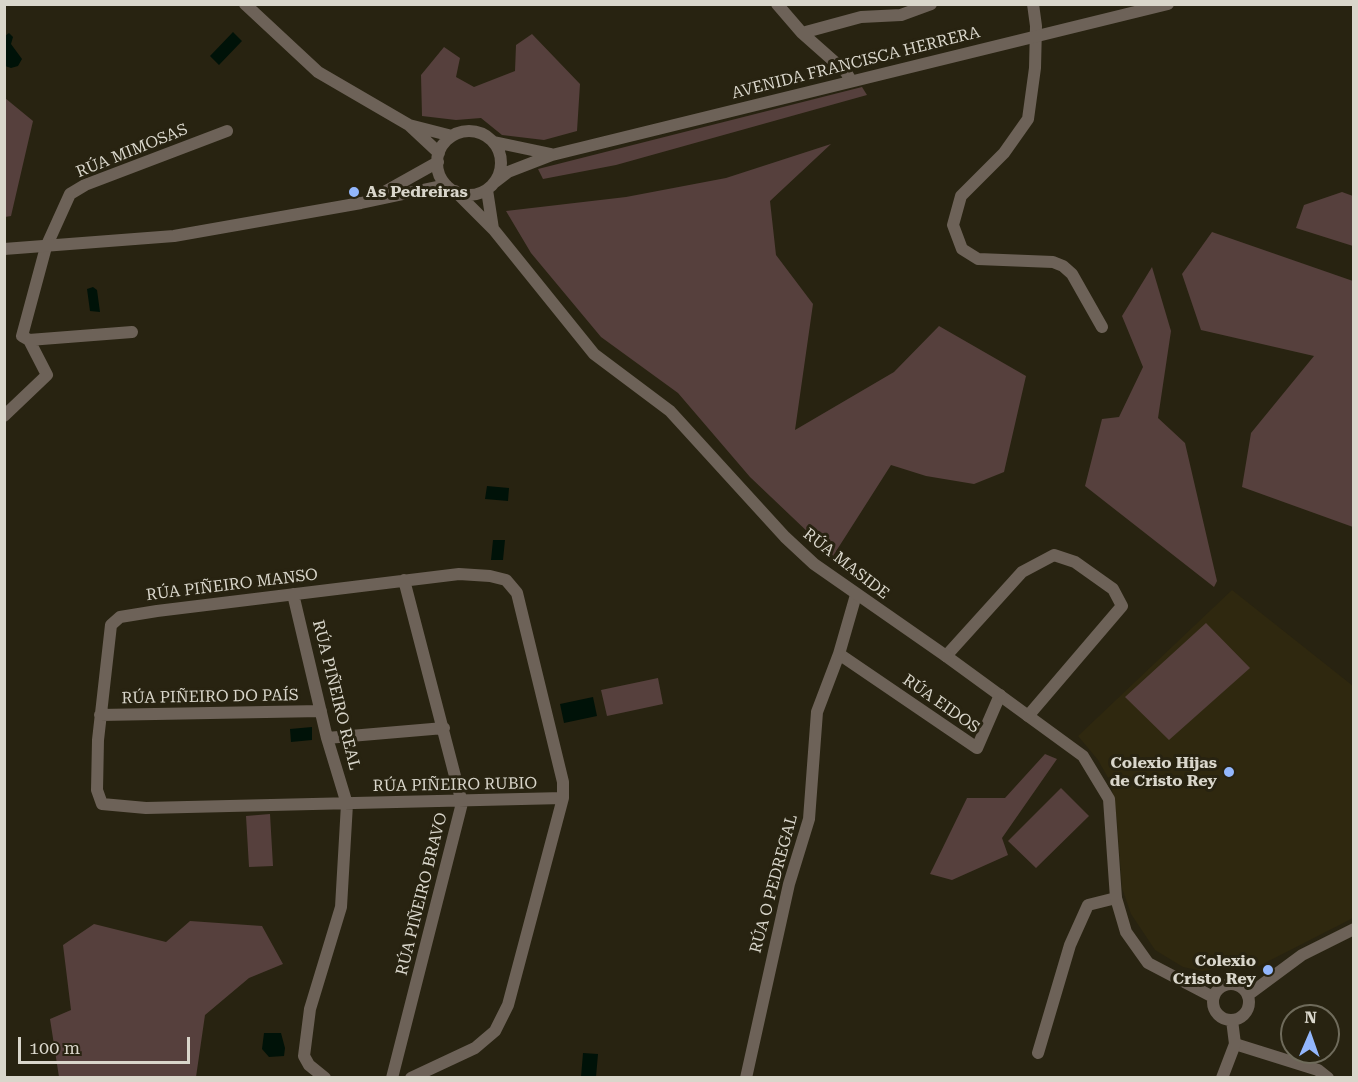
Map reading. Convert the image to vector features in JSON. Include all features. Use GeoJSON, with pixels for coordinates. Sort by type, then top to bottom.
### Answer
{"type":"FeatureCollection","features":[{"type":"Feature","properties":{"kind":"street"},"geometry":{"type":"LineString","coordinates":[[4,249],[174,236],[450,188],[471,195],[491,186],[501,162],[494,142],[487,136],[469,131],[452,136],[409,125],[318,72],[245,4]]}},
{"type":"Feature","properties":{"kind":"street"},"geometry":{"type":"LineString","coordinates":[[777,4],[802,33],[846,72],[851,81]]}},
{"type":"Feature","properties":{"kind":"street"},"geometry":{"type":"LineString","coordinates":[[802,33],[861,16],[901,15],[931,4]]}},
{"type":"Feature","properties":{"kind":"street"},"geometry":{"type":"LineString","coordinates":[[1033,4],[1036,36],[1028,119],[1004,153],[961,196],[953,225],[962,249],[978,259],[1053,262],[1063,266],[1072,274],[1102,327]]}},
{"type":"Feature","properties":{"kind":"street","name":"AVENIDA FRANCISCA HERRERA"},"geometry":{"type":"LineString","coordinates":[[491,186],[508,172],[552,155],[1168,4]]}},
{"type":"Feature","properties":{"kind":"street"},"geometry":{"type":"LineString","coordinates":[[409,125],[438,157],[441,178],[450,188]]}},
{"type":"Feature","properties":{"kind":"street","name":"RÚA MIMOSAS"},"geometry":{"type":"LineString","coordinates":[[29,340],[22,336],[24,321],[46,247],[70,194],[85,185],[227,131]]}},
{"type":"Feature","properties":{"kind":"street"},"geometry":{"type":"LineString","coordinates":[[361,204],[417,176],[438,157],[452,136]]}},
{"type":"Feature","properties":{"kind":"street","name":"AVENIDA FRANCISCA HERRERA"},"geometry":{"type":"LineString","coordinates":[[494,142],[552,155]]}},
{"type":"Feature","properties":{"kind":"street","name":"RÚA MASIDE"},"geometry":{"type":"LineString","coordinates":[[491,186],[494,230]]}},
{"type":"Feature","properties":{"kind":"street","name":"RÚA MASIDE"},"geometry":{"type":"LineString","coordinates":[[450,188],[494,230],[594,354],[670,411],[785,537],[814,564],[946,656],[1083,756],[1109,800],[1116,898],[1126,932],[1148,963],[1213,997]]}},
{"type":"Feature","properties":{"kind":"street"},"geometry":{"type":"LineString","coordinates":[[4,416],[47,375],[29,340],[132,332]]}},
{"type":"Feature","properties":{"kind":"street"},"geometry":{"type":"LineString","coordinates":[[946,656],[1022,572],[1054,555],[1075,562],[1113,589],[1122,606],[1028,716]]}},
{"type":"Feature","properties":{"kind":"street","name":"RÚA PIÑEIRO MANSO"},"geometry":{"type":"LineString","coordinates":[[347,804],[146,808],[102,804],[97,790],[100,715],[111,625],[120,617],[459,574],[490,576],[506,580],[518,593],[558,760],[563,798],[508,1005],[495,1031],[475,1048],[411,1077]]}},
{"type":"Feature","properties":{"kind":"street","name":"RÚA PIÑEIRO BRAVO"},"geometry":{"type":"LineString","coordinates":[[392,1077],[462,803],[404,580]]}},
{"type":"Feature","properties":{"kind":"street","name":"RÚA PIÑEIRO REAL"},"geometry":{"type":"LineString","coordinates":[[293,594],[327,738],[347,804]]}},
{"type":"Feature","properties":{"kind":"street","name":"RÚA O PEDREGAL"},"geometry":{"type":"LineString","coordinates":[[746,1077],[789,884],[809,819],[817,712],[839,654],[856,595]]}},
{"type":"Feature","properties":{"kind":"street","name":"RÚA EIDOS"},"geometry":{"type":"LineString","coordinates":[[839,654],[977,748],[1000,695]]}},
{"type":"Feature","properties":{"kind":"street","name":"RÚA PIÑEIRO DO PAÍS"},"geometry":{"type":"LineString","coordinates":[[100,715],[321,711]]}},
{"type":"Feature","properties":{"kind":"street"},"geometry":{"type":"LineString","coordinates":[[327,738],[444,728]]}},
{"type":"Feature","properties":{"kind":"street","name":"RÚA PIÑEIRO RUBIO"},"geometry":{"type":"LineString","coordinates":[[347,804],[462,803],[563,798]]}},
{"type":"Feature","properties":{"kind":"street"},"geometry":{"type":"LineString","coordinates":[[325,1077],[309,1065],[304,1056],[310,1009],[341,907],[347,804]]}},
{"type":"Feature","properties":{"kind":"street"},"geometry":{"type":"LineString","coordinates":[[1038,1053],[1070,945],[1088,905],[1116,898]]}},
{"type":"Feature","properties":{"kind":"street"},"geometry":{"type":"LineString","coordinates":[[1232,1020],[1246,1012],[1248,995],[1302,955],[1353,929]]}},
{"type":"Feature","properties":{"kind":"street"},"geometry":{"type":"LineString","coordinates":[[1232,1020],[1217,1013],[1213,997],[1219,988],[1228,984],[1240,986],[1248,995]]}},
{"type":"Feature","properties":{"kind":"street"},"geometry":{"type":"LineString","coordinates":[[1222,1077],[1235,1044],[1232,1020]]}},
{"type":"Feature","properties":{"kind":"street"},"geometry":{"type":"LineString","coordinates":[[1235,1044],[1318,1070],[1328,1077]]}},
{"type":"Feature","properties":{"kind":"shaded area"},"geometry":{"type":"Polygon","coordinates":[[[233,32],[242,41],[219,65],[210,56],[233,32]]]}},
{"type":"Feature","properties":{"kind":"shaded area"},"geometry":{"type":"Polygon","coordinates":[[[9,33],[13,37],[11,44],[22,59],[18,66],[11,68],[5,66],[5,36],[9,33]]]}},
{"type":"Feature","properties":{"kind":"shaded area"},"geometry":{"type":"Polygon","coordinates":[[[532,34],[580,84],[577,131],[544,140],[502,135],[481,118],[456,120],[422,116],[421,75],[444,47],[460,58],[456,77],[474,87],[515,71],[516,45],[532,34]]]}},
{"type":"Feature","properties":{"kind":"shaded area"},"geometry":{"type":"Polygon","coordinates":[[[862,87],[867,95],[616,165],[543,179],[538,169],[862,87]]]}},
{"type":"Feature","properties":{"kind":"shaded area"},"geometry":{"type":"Polygon","coordinates":[[[5,98],[33,121],[11,216],[5,217],[5,98]]]}},
{"type":"Feature","properties":{"kind":"shaded area"},"geometry":{"type":"Polygon","coordinates":[[[831,144],[770,201],[776,255],[813,304],[795,430],[894,372],[939,326],[1026,376],[1004,472],[974,484],[926,476],[891,465],[833,556],[750,477],[678,393],[601,337],[531,253],[506,211],[626,197],[726,178],[831,144]]]}},
{"type":"Feature","properties":{"kind":"shaded area"},"geometry":{"type":"Polygon","coordinates":[[[1342,192],[1353,196],[1353,246],[1296,228],[1304,205],[1342,192]]]}},
{"type":"Feature","properties":{"kind":"shaded area"},"geometry":{"type":"Polygon","coordinates":[[[1212,232],[1353,281],[1353,527],[1242,487],[1251,433],[1314,356],[1201,330],[1182,274],[1212,232]]]}},
{"type":"Feature","properties":{"kind":"shaded area"},"geometry":{"type":"Polygon","coordinates":[[[1152,267],[1171,331],[1158,418],[1185,443],[1217,581],[1214,587],[1085,486],[1102,419],[1119,417],[1143,367],[1122,316],[1152,267]]]}},
{"type":"Feature","properties":{"kind":"shaded area"},"geometry":{"type":"Polygon","coordinates":[[[93,287],[97,290],[100,312],[90,311],[87,289],[93,287]]]}},
{"type":"Feature","properties":{"kind":"shaded area"},"geometry":{"type":"Polygon","coordinates":[[[487,486],[509,488],[508,501],[485,499],[487,486]]]}},
{"type":"Feature","properties":{"kind":"shaded area"},"geometry":{"type":"Polygon","coordinates":[[[493,540],[505,540],[503,560],[491,560],[493,540]]]}},
{"type":"Feature","properties":{"kind":"shaded area","name":"Colexio Hijas de Cristo Rey"},"geometry":{"type":"Polygon","coordinates":[[[1232,590],[1353,686],[1353,918],[1259,966],[1245,966],[1239,961],[1217,963],[1211,970],[1202,971],[1183,967],[1155,950],[1131,914],[1122,888],[1117,821],[1111,783],[1098,760],[1078,736],[1232,590]]]}},
{"type":"Feature","properties":{"kind":"shaded area"},"geometry":{"type":"Polygon","coordinates":[[[1206,623],[1250,668],[1169,740],[1125,697],[1206,623]]]}},
{"type":"Feature","properties":{"kind":"shaded area"},"geometry":{"type":"Polygon","coordinates":[[[658,678],[663,704],[607,716],[601,690],[658,678]]]}},
{"type":"Feature","properties":{"kind":"shaded area"},"geometry":{"type":"Polygon","coordinates":[[[593,697],[597,716],[564,723],[560,704],[593,697]]]}},
{"type":"Feature","properties":{"kind":"shaded area"},"geometry":{"type":"Polygon","coordinates":[[[312,727],[312,740],[291,742],[290,729],[312,727]]]}},
{"type":"Feature","properties":{"kind":"shaded area"},"geometry":{"type":"Polygon","coordinates":[[[1045,754],[1057,759],[1002,838],[1008,855],[952,880],[930,874],[967,798],[1005,798],[1045,754]]]}},
{"type":"Feature","properties":{"kind":"shaded area"},"geometry":{"type":"Polygon","coordinates":[[[1061,788],[1089,816],[1036,868],[1008,841],[1061,788]]]}},
{"type":"Feature","properties":{"kind":"shaded area"},"geometry":{"type":"Polygon","coordinates":[[[270,814],[273,866],[249,867],[246,816],[270,814]]]}},
{"type":"Feature","properties":{"kind":"shaded area"},"geometry":{"type":"Polygon","coordinates":[[[190,921],[262,926],[283,964],[249,978],[205,1015],[196,1077],[59,1077],[50,1019],[71,1010],[63,945],[94,924],[166,942],[190,921]]]}},
{"type":"Feature","properties":{"kind":"shaded area"},"geometry":{"type":"Polygon","coordinates":[[[264,1033],[281,1033],[285,1048],[284,1056],[269,1057],[262,1049],[264,1033]]]}},
{"type":"Feature","properties":{"kind":"shaded area"},"geometry":{"type":"Polygon","coordinates":[[[583,1053],[598,1054],[596,1077],[581,1077],[583,1053]]]}},
{"type":"Feature","properties":{"kind":"place","name":"As Pedreiras"},"geometry":{"type":"Point","coordinates":[354,192]}},
{"type":"Feature","properties":{"kind":"place","name":"Colexio Hijas de Cristo Rey"},"geometry":{"type":"Point","coordinates":[1229,772]}},
{"type":"Feature","properties":{"kind":"place","name":"Colexio Cristo Rey"},"geometry":{"type":"Point","coordinates":[1268,970]}}]}
